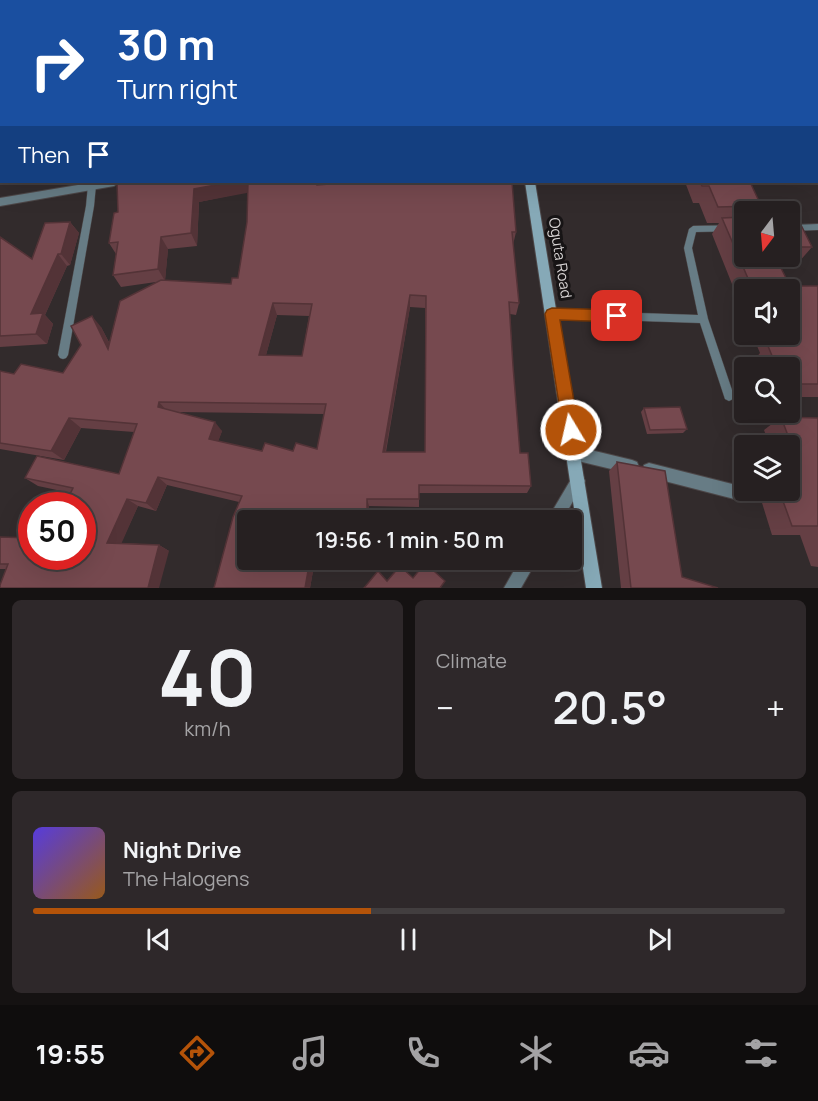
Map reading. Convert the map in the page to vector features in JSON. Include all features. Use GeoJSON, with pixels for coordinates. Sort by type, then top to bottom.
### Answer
{"type":"FeatureCollection","features":[{"type":"Feature","properties":{"kind":"main road","name":"Oguta Road"},"geometry":{"type":"LineString","coordinates":[[530,183],[594,588]]}},
{"type":"Feature","properties":{"kind":"street"},"geometry":{"type":"LineString","coordinates":[[0,202],[108,183]]}},
{"type":"Feature","properties":{"kind":"street"},"geometry":{"type":"LineString","coordinates":[[574,453],[678,476],[734,492]]}},
{"type":"Feature","properties":{"kind":"street"},"geometry":{"type":"LineString","coordinates":[[560,510],[578,481]]}},
{"type":"Feature","properties":{"kind":"street"},"geometry":{"type":"LineString","coordinates":[[512,588],[523,570]]}},
{"type":"Feature","properties":{"kind":"lane"},"geometry":{"type":"LineString","coordinates":[[63,355],[92,186]]}},
{"type":"Feature","properties":{"kind":"lane"},"geometry":{"type":"LineString","coordinates":[[800,228],[818,227]]}},
{"type":"Feature","properties":{"kind":"lane"},"geometry":{"type":"LineString","coordinates":[[729,396],[704,319],[688,248],[693,229],[734,228]]}},
{"type":"Feature","properties":{"kind":"lane"},"geometry":{"type":"LineString","coordinates":[[552,314],[704,319]]}},
{"type":"Feature","properties":{"kind":"building"},"geometry":{"type":"Polygon","coordinates":[[[117,183],[227,183],[194,189],[191,233],[161,237],[158,269],[113,275],[118,242],[109,243],[114,213],[118,212],[117,183]]]}},
{"type":"Feature","properties":{"kind":"building"},"geometry":{"type":"Polygon","coordinates":[[[248,183],[317,183],[317,185],[329,183],[512,183],[516,232],[512,232],[519,303],[509,302],[520,453],[528,453],[531,486],[419,485],[419,499],[367,499],[367,510],[237,510],[237,570],[308,570],[305,588],[214,588],[233,517],[242,496],[158,477],[146,503],[127,499],[107,543],[159,545],[148,588],[0,588],[8,564],[0,564],[0,537],[18,538],[18,570],[96,570],[96,492],[71,492],[73,488],[25,478],[37,456],[119,474],[137,424],[69,418],[51,451],[0,443],[0,371],[14,374],[21,364],[63,373],[81,345],[71,326],[92,316],[108,349],[120,301],[161,280],[231,284],[232,278],[238,278],[247,222],[248,183]],[[410,295],[383,452],[425,452],[426,296],[410,295]],[[273,303],[259,355],[302,356],[312,304],[273,303]],[[159,402],[158,407],[215,422],[209,439],[262,451],[265,443],[293,451],[296,443],[317,449],[326,404],[159,402]]]}},
{"type":"Feature","properties":{"kind":"building"},"geometry":{"type":"Polygon","coordinates":[[[700,183],[750,183],[759,201],[734,201],[734,207],[718,207],[709,186],[702,186],[700,183]]]}},
{"type":"Feature","properties":{"kind":"building"},"geometry":{"type":"Polygon","coordinates":[[[734,217],[734,246],[722,218],[734,217]]]}},
{"type":"Feature","properties":{"kind":"building"},"geometry":{"type":"Polygon","coordinates":[[[70,222],[61,254],[58,254],[31,314],[43,313],[36,334],[0,336],[0,237],[32,259],[45,223],[70,222]]]}},
{"type":"Feature","properties":{"kind":"building"},"geometry":{"type":"Polygon","coordinates":[[[800,223],[812,247],[800,247],[800,223]]]}},
{"type":"Feature","properties":{"kind":"building"},"geometry":{"type":"Polygon","coordinates":[[[743,267],[780,267],[786,279],[748,279],[743,267]]]}},
{"type":"Feature","properties":{"kind":"building"},"geometry":{"type":"Polygon","coordinates":[[[800,286],[818,286],[818,384],[800,384],[800,357],[772,357],[768,346],[800,345],[800,286]]]}},
{"type":"Feature","properties":{"kind":"building"},"geometry":{"type":"Polygon","coordinates":[[[680,407],[687,429],[650,430],[644,408],[680,407]]]}},
{"type":"Feature","properties":{"kind":"building"},"geometry":{"type":"Polygon","coordinates":[[[800,418],[818,418],[818,526],[792,526],[783,501],[800,501],[800,435],[788,435],[783,423],[800,423],[800,418]]]}},
{"type":"Feature","properties":{"kind":"building"},"geometry":{"type":"Polygon","coordinates":[[[617,462],[665,471],[682,577],[718,588],[631,588],[617,462]]]}},
{"type":"Feature","properties":{"kind":"building"},"geometry":{"type":"Polygon","coordinates":[[[397,570],[404,570],[413,578],[419,570],[433,570],[445,581],[440,588],[364,588],[378,571],[387,581],[397,570]]]}},
{"type":"Feature","properties":{"kind":"route"},"geometry":{"type":"LineString","coordinates":[[571,430],[552,314],[617,316]]}}]}
